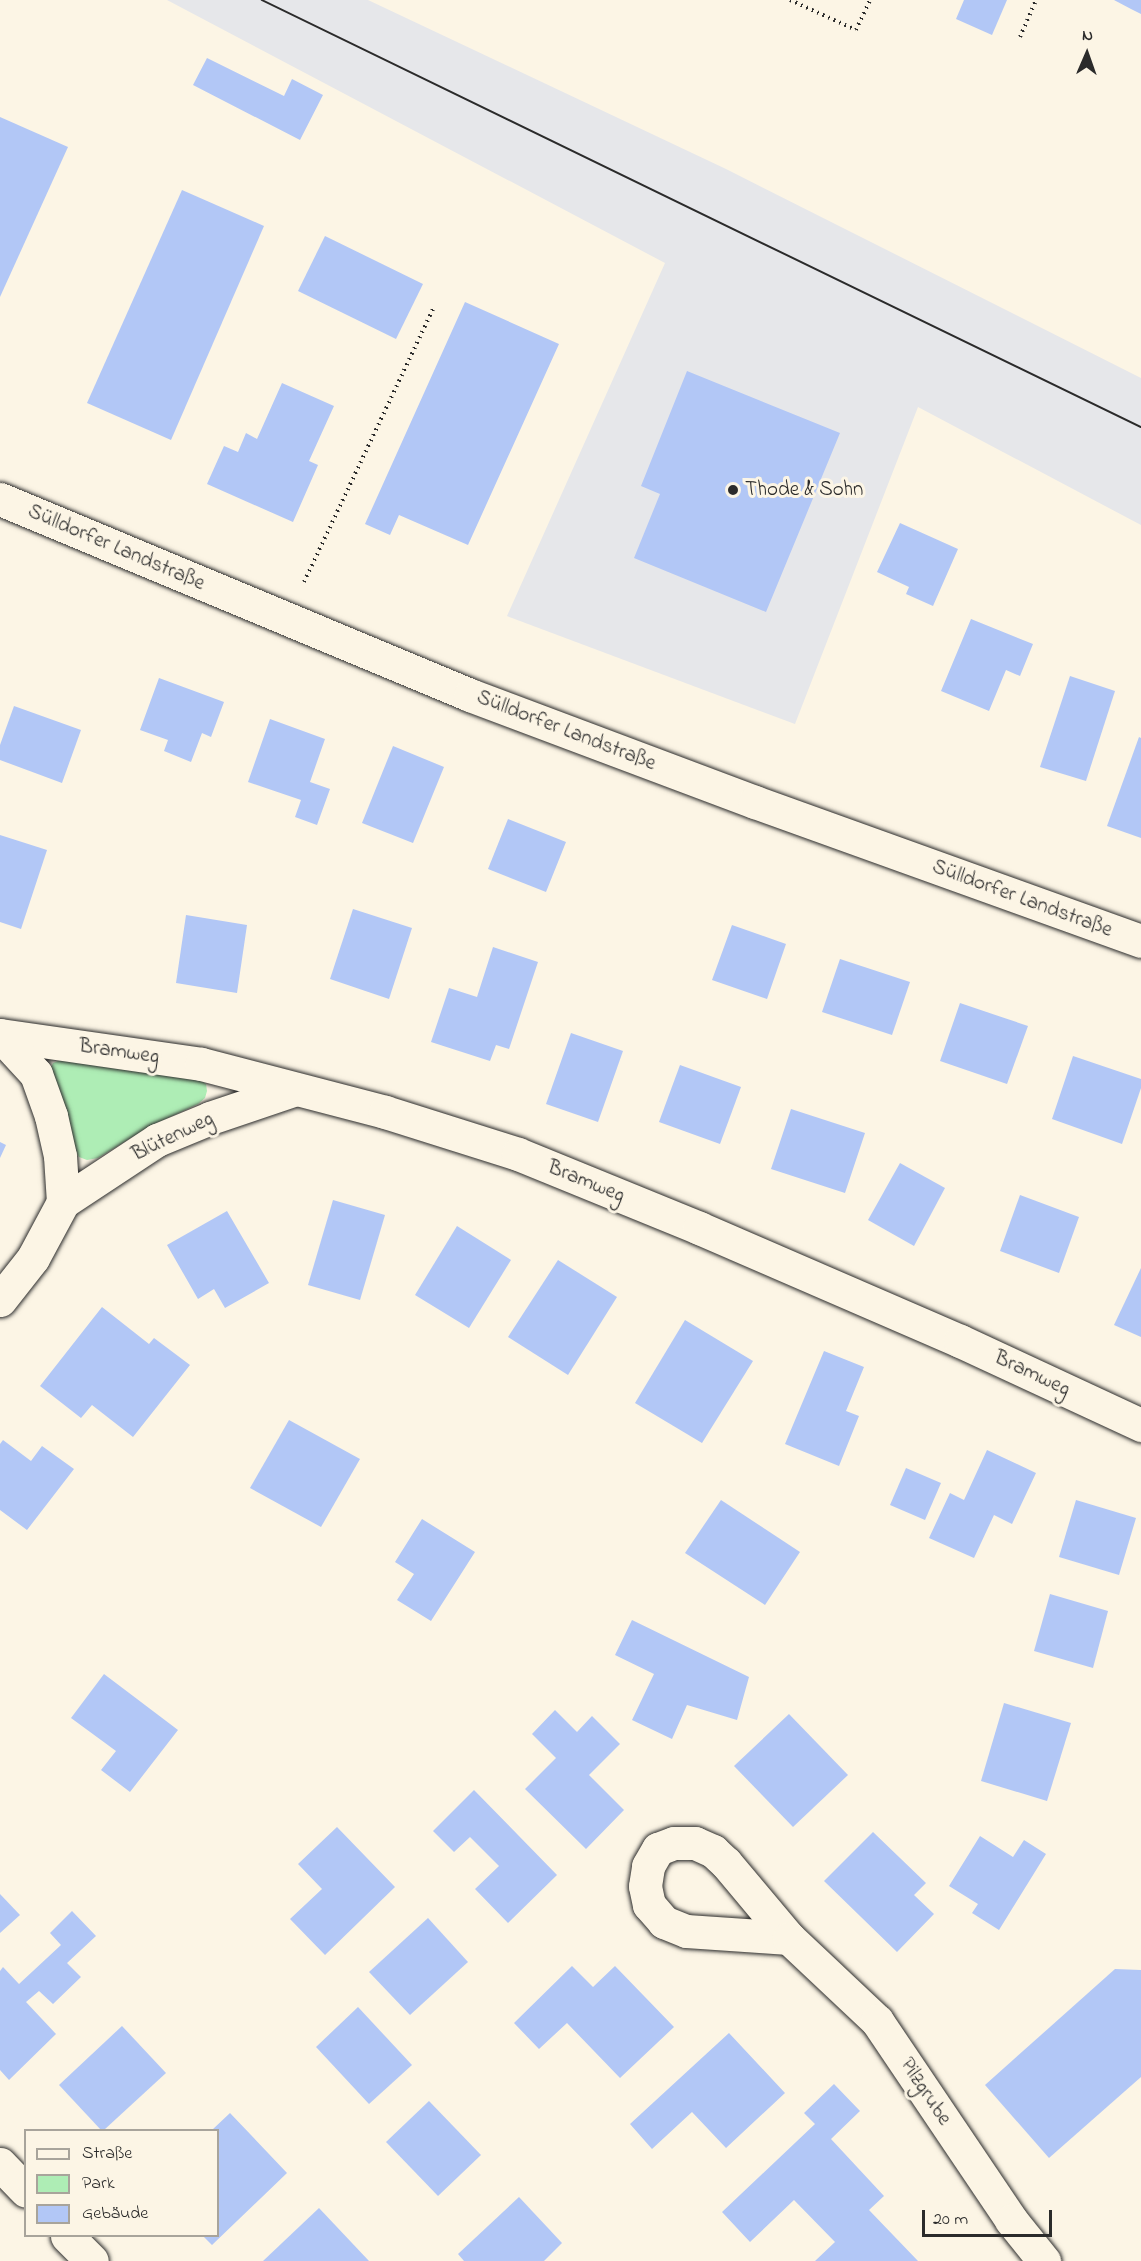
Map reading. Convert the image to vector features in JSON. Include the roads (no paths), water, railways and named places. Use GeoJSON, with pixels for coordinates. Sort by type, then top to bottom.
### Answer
{"type":"FeatureCollection","features":[{"type":"Feature","properties":{"kind":"street","name":"Sülldorfer Landstraße"},"geometry":{"type":"LineString","coordinates":[[0,499],[481,699],[766,806],[1141,941]]}},
{"type":"Feature","properties":{"kind":"street","name":"Bramweg"},"geometry":{"type":"LineString","coordinates":[[0,1035],[201,1064],[293,1090],[385,1112],[518,1154],[699,1228],[960,1341],[1141,1425]]}},
{"type":"Feature","properties":{"kind":"street"},"geometry":{"type":"LineString","coordinates":[[0,1035],[36,1074],[51,1116],[60,1156],[63,1202]]}},
{"type":"Feature","properties":{"kind":"street","name":"Blütenweg"},"geometry":{"type":"LineString","coordinates":[[0,1300],[33,1258],[63,1202],[157,1140],[210,1118],[293,1090]]}},
{"type":"Feature","properties":{"kind":"street","name":"Pilzgrube"},"geometry":{"type":"LineString","coordinates":[[789,1938],[877,2021],[1011,2220],[1044,2261]]}},
{"type":"Feature","properties":{"kind":"street"},"geometry":{"type":"LineString","coordinates":[[0,2163],[24,2189]]}},
{"type":"Feature","properties":{"kind":"street"},"geometry":{"type":"LineString","coordinates":[[69,2237],[92,2261]]}},
{"type":"Feature","properties":{"kind":"tram line"},"geometry":{"type":"LineString","coordinates":[[262,0],[1141,427]]}},
{"type":"Feature","properties":{"kind":"place","name":"Thode & Sohn"},"geometry":{"type":"Point","coordinates":[733,490]}}]}
